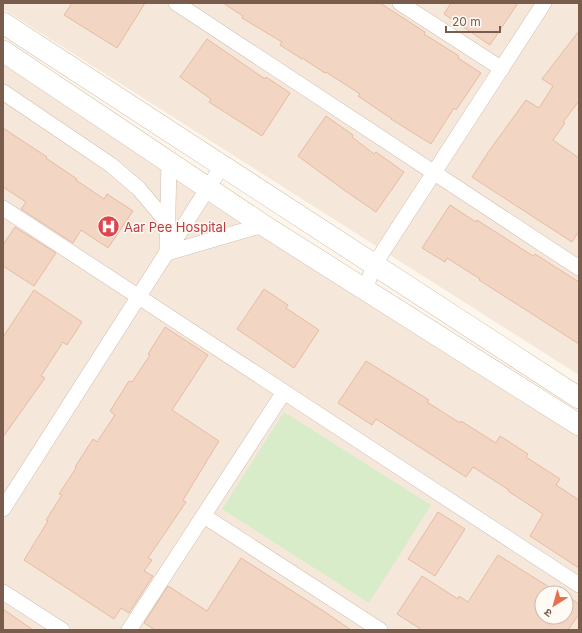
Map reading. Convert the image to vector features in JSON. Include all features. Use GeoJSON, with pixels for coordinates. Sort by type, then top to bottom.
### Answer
{"type":"FeatureCollection","features":[{"type":"Feature","properties":{"kind":"main road"},"geometry":{"type":"LineString","coordinates":[[3,23],[579,398]]}},
{"type":"Feature","properties":{"kind":"main road"},"geometry":{"type":"LineString","coordinates":[[3,51],[263,225],[579,425]]}},
{"type":"Feature","properties":{"kind":"street"},"geometry":{"type":"LineString","coordinates":[[176,3],[434,173],[578,264]]}},
{"type":"Feature","properties":{"kind":"street"},"geometry":{"type":"LineString","coordinates":[[400,3],[502,69]]}},
{"type":"Feature","properties":{"kind":"street"},"geometry":{"type":"LineString","coordinates":[[365,290],[374,265],[544,3]]}},
{"type":"Feature","properties":{"kind":"street"},"geometry":{"type":"LineString","coordinates":[[3,92],[111,166],[139,189],[166,221]]}},
{"type":"Feature","properties":{"kind":"street"},"geometry":{"type":"LineString","coordinates":[[167,253],[166,221],[169,162]]}},
{"type":"Feature","properties":{"kind":"street"},"geometry":{"type":"LineString","coordinates":[[3,509],[222,166]]}},
{"type":"Feature","properties":{"kind":"street"},"geometry":{"type":"LineString","coordinates":[[3,208],[579,585]]}},
{"type":"Feature","properties":{"kind":"street"},"geometry":{"type":"LineString","coordinates":[[167,253],[263,225]]}},
{"type":"Feature","properties":{"kind":"street"},"geometry":{"type":"LineString","coordinates":[[129,630],[284,392]]}},
{"type":"Feature","properties":{"kind":"street"},"geometry":{"type":"LineString","coordinates":[[204,516],[380,630]]}},
{"type":"Feature","properties":{"kind":"street"},"geometry":{"type":"LineString","coordinates":[[3,592],[62,630]]}},
{"type":"Feature","properties":{"kind":"shaded area"},"geometry":{"type":"Polygon","coordinates":[[[3,3],[579,3],[579,375],[3,9],[3,3]]]}},
{"type":"Feature","properties":{"kind":"shaded area"},"geometry":{"type":"Polygon","coordinates":[[[3,59],[579,429],[579,630],[3,630],[3,59]]]}},
{"type":"Feature","properties":{"kind":"green space"},"geometry":{"type":"Polygon","coordinates":[[[284,412],[431,505],[369,603],[222,509],[284,412]]]}},
{"type":"Feature","properties":{"kind":"building"},"geometry":{"type":"Polygon","coordinates":[[[72,3],[145,3],[117,48],[64,15],[72,3]]]}},
{"type":"Feature","properties":{"kind":"building"},"geometry":{"type":"Polygon","coordinates":[[[223,3],[380,3],[425,32],[424,34],[459,56],[458,58],[481,73],[456,110],[454,108],[431,144],[358,96],[360,94],[280,45],[282,42],[242,18],[243,16],[223,3]]]}},
{"type":"Feature","properties":{"kind":"building"},"geometry":{"type":"Polygon","coordinates":[[[451,3],[518,3],[490,45],[444,14],[451,3]]]}},
{"type":"Feature","properties":{"kind":"building"},"geometry":{"type":"Polygon","coordinates":[[[579,31],[579,101],[563,122],[565,123],[553,140],[579,158],[579,231],[572,242],[472,177],[526,100],[539,108],[553,86],[542,79],[579,31]]]}},
{"type":"Feature","properties":{"kind":"building"},"geometry":{"type":"Polygon","coordinates":[[[207,39],[265,79],[266,77],[290,93],[262,136],[209,102],[211,99],[180,77],[207,39]]]}},
{"type":"Feature","properties":{"kind":"building"},"geometry":{"type":"Polygon","coordinates":[[[326,116],[353,135],[352,137],[374,154],[376,152],[404,172],[376,212],[298,156],[326,116]]]}},
{"type":"Feature","properties":{"kind":"building"},"geometry":{"type":"Polygon","coordinates":[[[3,128],[47,157],[46,158],[104,199],[107,194],[133,211],[108,248],[81,230],[73,243],[21,209],[26,202],[3,187],[3,128]]]}},
{"type":"Feature","properties":{"kind":"building"},"geometry":{"type":"Polygon","coordinates":[[[450,205],[476,222],[477,220],[533,256],[535,254],[579,282],[579,344],[447,258],[445,262],[422,248],[450,205]]]}},
{"type":"Feature","properties":{"kind":"building"},"geometry":{"type":"Polygon","coordinates":[[[15,227],[56,253],[34,286],[3,266],[3,245],[15,227]]]}},
{"type":"Feature","properties":{"kind":"building"},"geometry":{"type":"Polygon","coordinates":[[[264,289],[288,305],[286,308],[319,330],[294,368],[237,329],[264,289]]]}},
{"type":"Feature","properties":{"kind":"building"},"geometry":{"type":"Polygon","coordinates":[[[34,290],[82,322],[67,345],[63,342],[41,376],[45,378],[3,437],[3,337],[34,290]]]}},
{"type":"Feature","properties":{"kind":"building"},"geometry":{"type":"Polygon","coordinates":[[[165,327],[208,355],[172,410],[219,441],[183,500],[186,502],[148,558],[152,560],[144,571],[153,576],[129,613],[121,608],[114,619],[24,560],[48,521],[46,520],[62,495],[59,494],[76,468],[75,467],[93,439],[97,442],[115,415],[110,411],[129,381],[132,382],[150,355],[148,354],[165,327]]]}},
{"type":"Feature","properties":{"kind":"building"},"geometry":{"type":"Polygon","coordinates":[[[366,361],[429,400],[427,402],[460,423],[461,421],[496,443],[500,436],[528,454],[526,457],[560,479],[556,485],[579,500],[579,568],[530,536],[543,514],[508,491],[509,490],[473,467],[466,477],[376,419],[372,425],[338,403],[366,361]]]}},
{"type":"Feature","properties":{"kind":"building"},"geometry":{"type":"Polygon","coordinates":[[[438,512],[465,529],[435,576],[408,559],[438,512]]]}},
{"type":"Feature","properties":{"kind":"building"},"geometry":{"type":"Polygon","coordinates":[[[498,555],[546,585],[534,585],[534,625],[571,625],[568,630],[422,630],[397,614],[422,576],[458,599],[459,596],[468,602],[498,555]]]}},
{"type":"Feature","properties":{"kind":"building"},"geometry":{"type":"Polygon","coordinates":[[[241,558],[351,630],[155,630],[144,623],[168,586],[207,611],[241,558]]]}},
{"type":"Feature","properties":{"kind":"building"},"geometry":{"type":"Polygon","coordinates":[[[574,601],[579,604],[579,614],[574,621],[574,601]]]}},
{"type":"Feature","properties":{"kind":"building"},"geometry":{"type":"Polygon","coordinates":[[[3,609],[33,630],[3,630],[3,609]]]}},
{"type":"Feature","properties":{"kind":"place","name":"Aar Pee Hospital"},"geometry":{"type":"Point","coordinates":[108,227]}}]}
